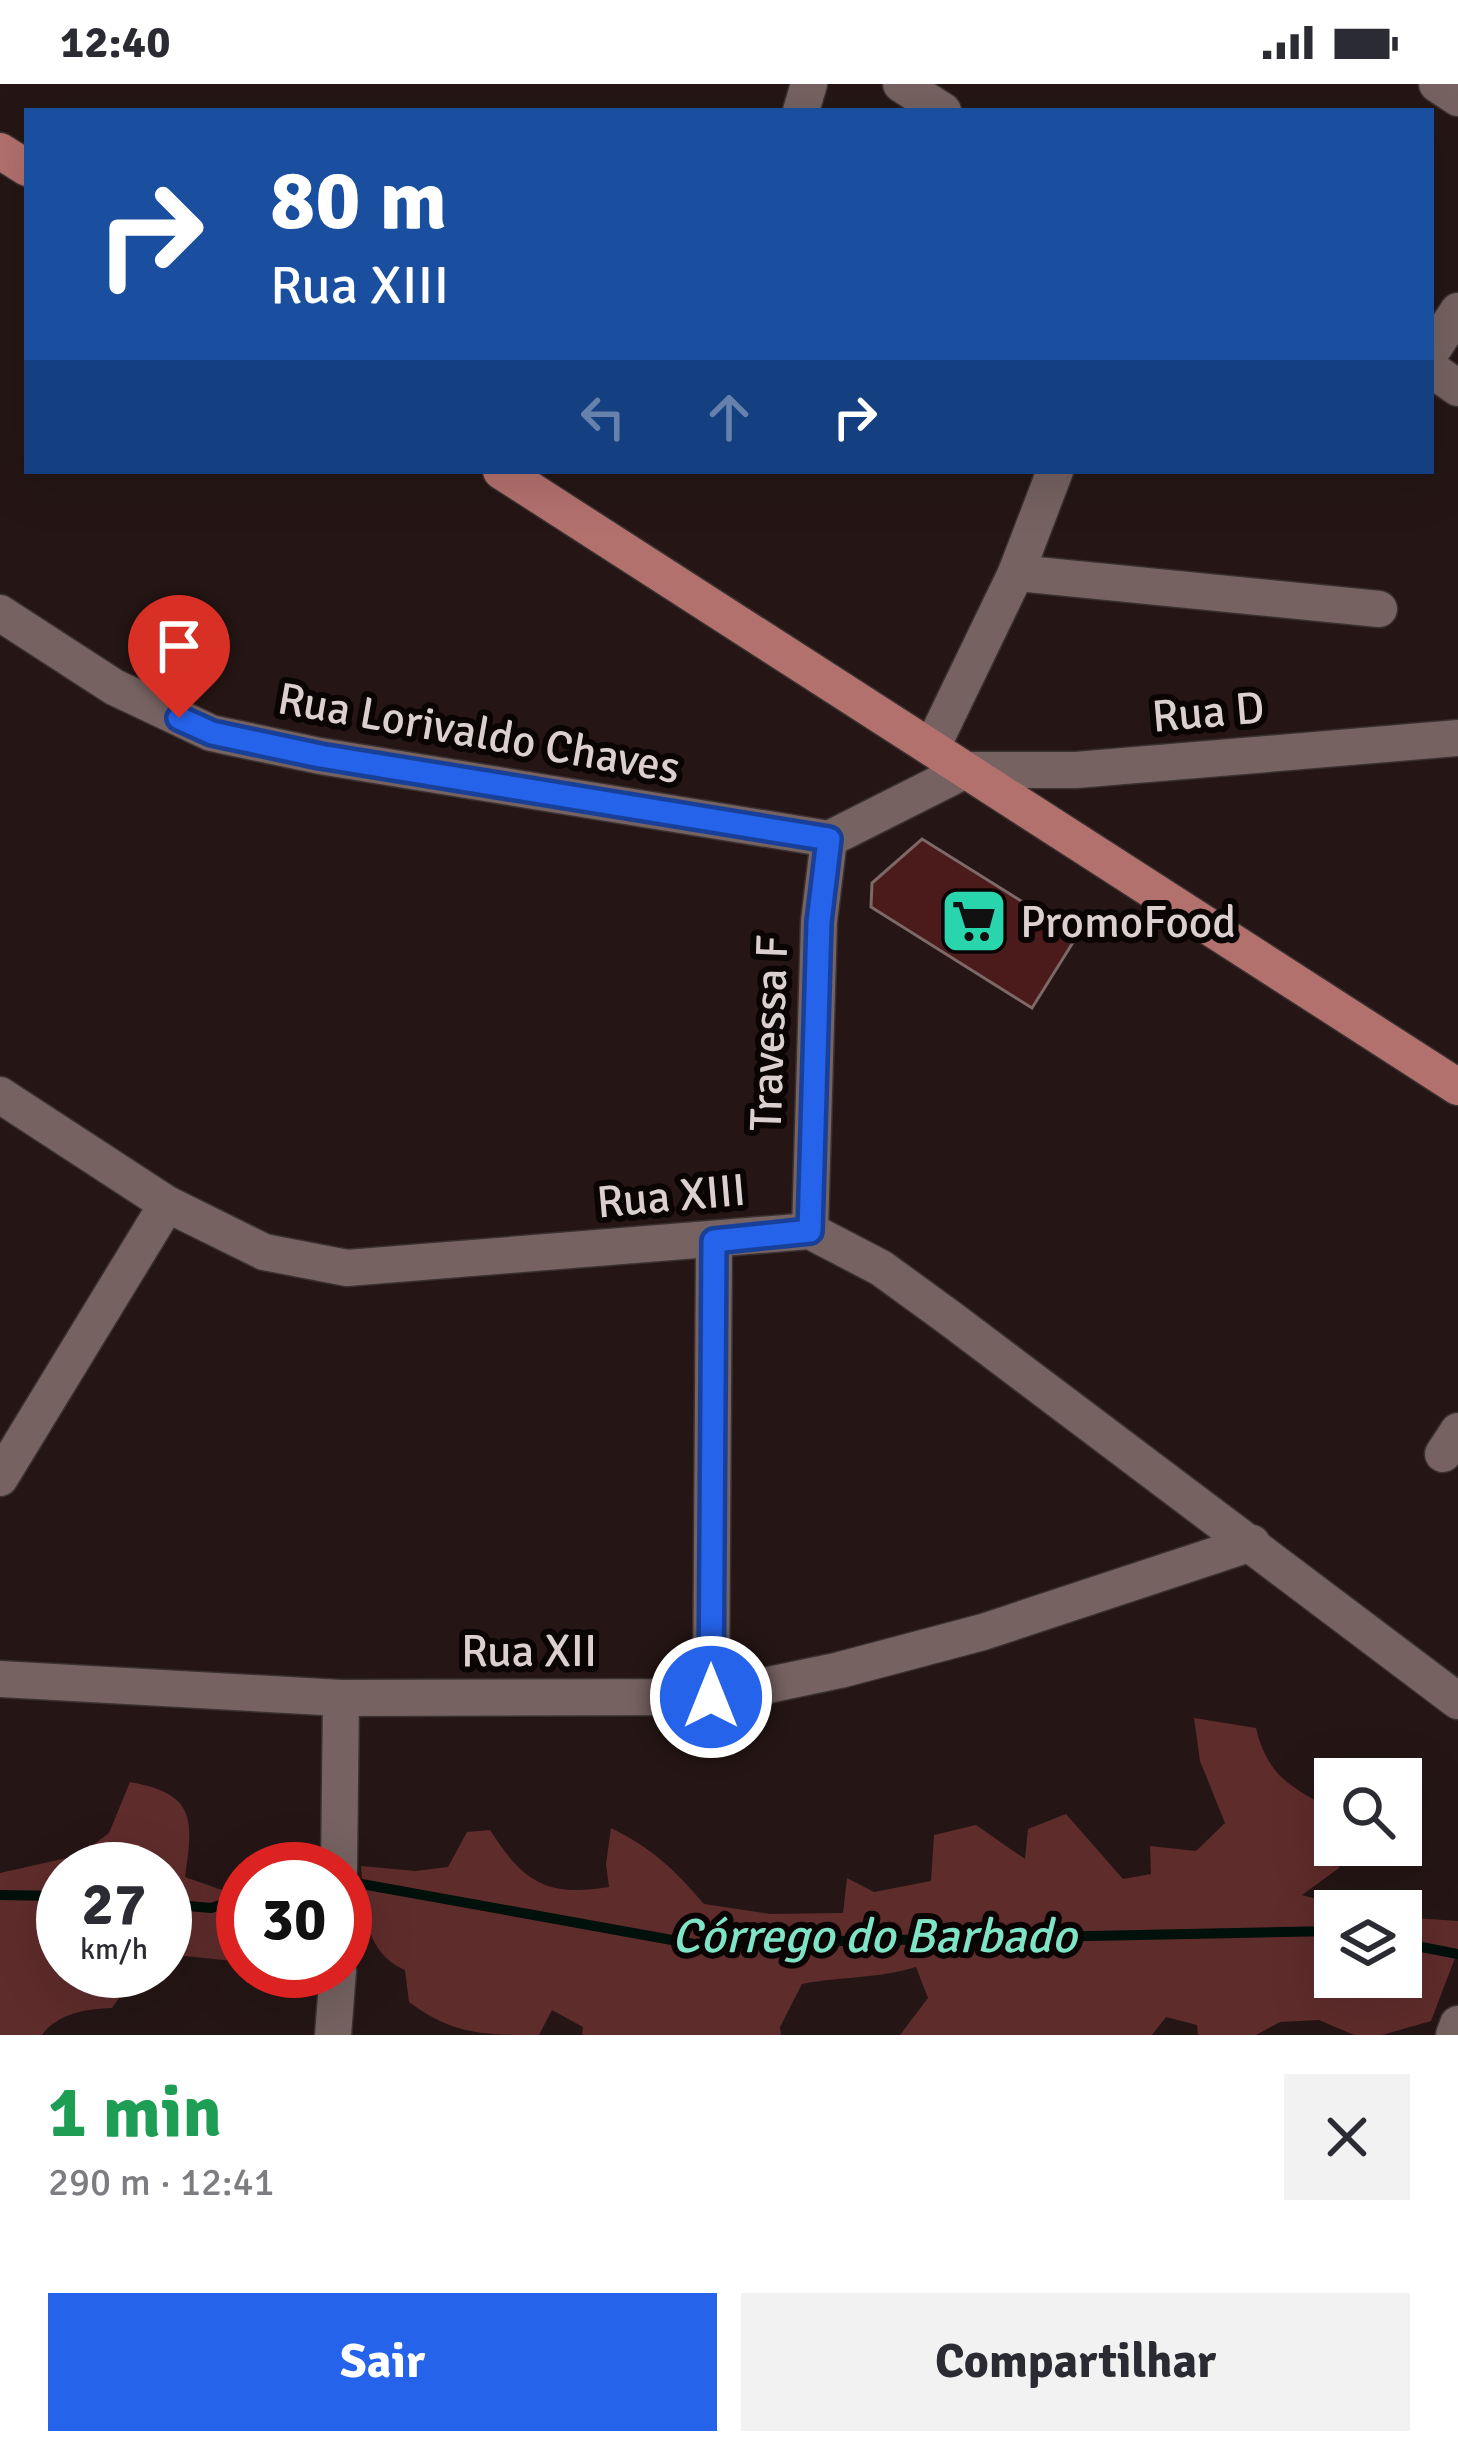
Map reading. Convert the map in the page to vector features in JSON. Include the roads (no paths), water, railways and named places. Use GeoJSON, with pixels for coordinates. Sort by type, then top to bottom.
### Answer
{"type":"FeatureCollection","features":[{"type":"Feature","properties":{"kind":"main road"},"geometry":{"type":"LineString","coordinates":[[505,474],[1458,1087]]}},
{"type":"Feature","properties":{"kind":"street"},"geometry":{"type":"LineString","coordinates":[[901,84],[938,108]]}},
{"type":"Feature","properties":{"kind":"street"},"geometry":{"type":"LineString","coordinates":[[1437,84],[1458,98]]}},
{"type":"Feature","properties":{"kind":"street"},"geometry":{"type":"LineString","coordinates":[[1434,347],[1458,311]]}},
{"type":"Feature","properties":{"kind":"street"},"geometry":{"type":"LineString","coordinates":[[932,747],[1016,573],[1054,474]]}},
{"type":"Feature","properties":{"kind":"street"},"geometry":{"type":"LineString","coordinates":[[1016,573],[1378,609]]}},
{"type":"Feature","properties":{"kind":"street","name":"Rua Lorivaldo Chaves"},"geometry":{"type":"LineString","coordinates":[[0,613],[114,687],[212,733],[320,756],[829,839]]}},
{"type":"Feature","properties":{"kind":"street","name":"Rua D"},"geometry":{"type":"LineString","coordinates":[[966,770],[1076,770],[1458,738]]}},
{"type":"Feature","properties":{"kind":"street"},"geometry":{"type":"LineString","coordinates":[[829,839],[966,770]]}},
{"type":"Feature","properties":{"kind":"street","name":"Travessa F"},"geometry":{"type":"LineString","coordinates":[[810,1231],[819,922],[829,839]]}},
{"type":"Feature","properties":{"kind":"street","name":"Rua XIII"},"geometry":{"type":"LineString","coordinates":[[0,1096],[167,1204],[264,1252],[346,1268],[810,1231],[881,1268],[1458,1701]]}},
{"type":"Feature","properties":{"kind":"street"},"geometry":{"type":"LineString","coordinates":[[0,1478],[167,1204]]}},
{"type":"Feature","properties":{"kind":"street"},"geometry":{"type":"LineString","coordinates":[[711,1697],[714,1241]]}},
{"type":"Feature","properties":{"kind":"street","name":"Rua XII"},"geometry":{"type":"LineString","coordinates":[[0,1679],[341,1698],[711,1697],[840,1670],[983,1632],[1252,1543]]}},
{"type":"Feature","properties":{"kind":"street"},"geometry":{"type":"LineString","coordinates":[[339,1842],[341,1698]]}},
{"type":"Feature","properties":{"kind":"street"},"geometry":{"type":"LineString","coordinates":[[333,2035],[336,1998]]}},
{"type":"Feature","properties":{"kind":"street"},"geometry":{"type":"LineString","coordinates":[[1454,2035],[1458,2024]]}},
{"type":"Feature","properties":{"kind":"waterway","name":"Córrego do Barbado"},"geometry":{"type":"LineString","coordinates":[[372,1886],[694,1944],[1314,1931]]}},
{"type":"Feature","properties":{"kind":"waterway","name":"Córrego do Barbado"},"geometry":{"type":"LineString","coordinates":[[0,1895],[36,1896]]}},
{"type":"Feature","properties":{"kind":"waterway","name":"Córrego do Barbado"},"geometry":{"type":"LineString","coordinates":[[192,1906],[216,1906]]}},
{"type":"Feature","properties":{"kind":"waterway","name":"Córrego do Barbado"},"geometry":{"type":"LineString","coordinates":[[1422,1947],[1458,1954]]}},
{"type":"Feature","properties":{"kind":"place","name":"PromoFood"},"geometry":{"type":"Point","coordinates":[974,921]}}]}
